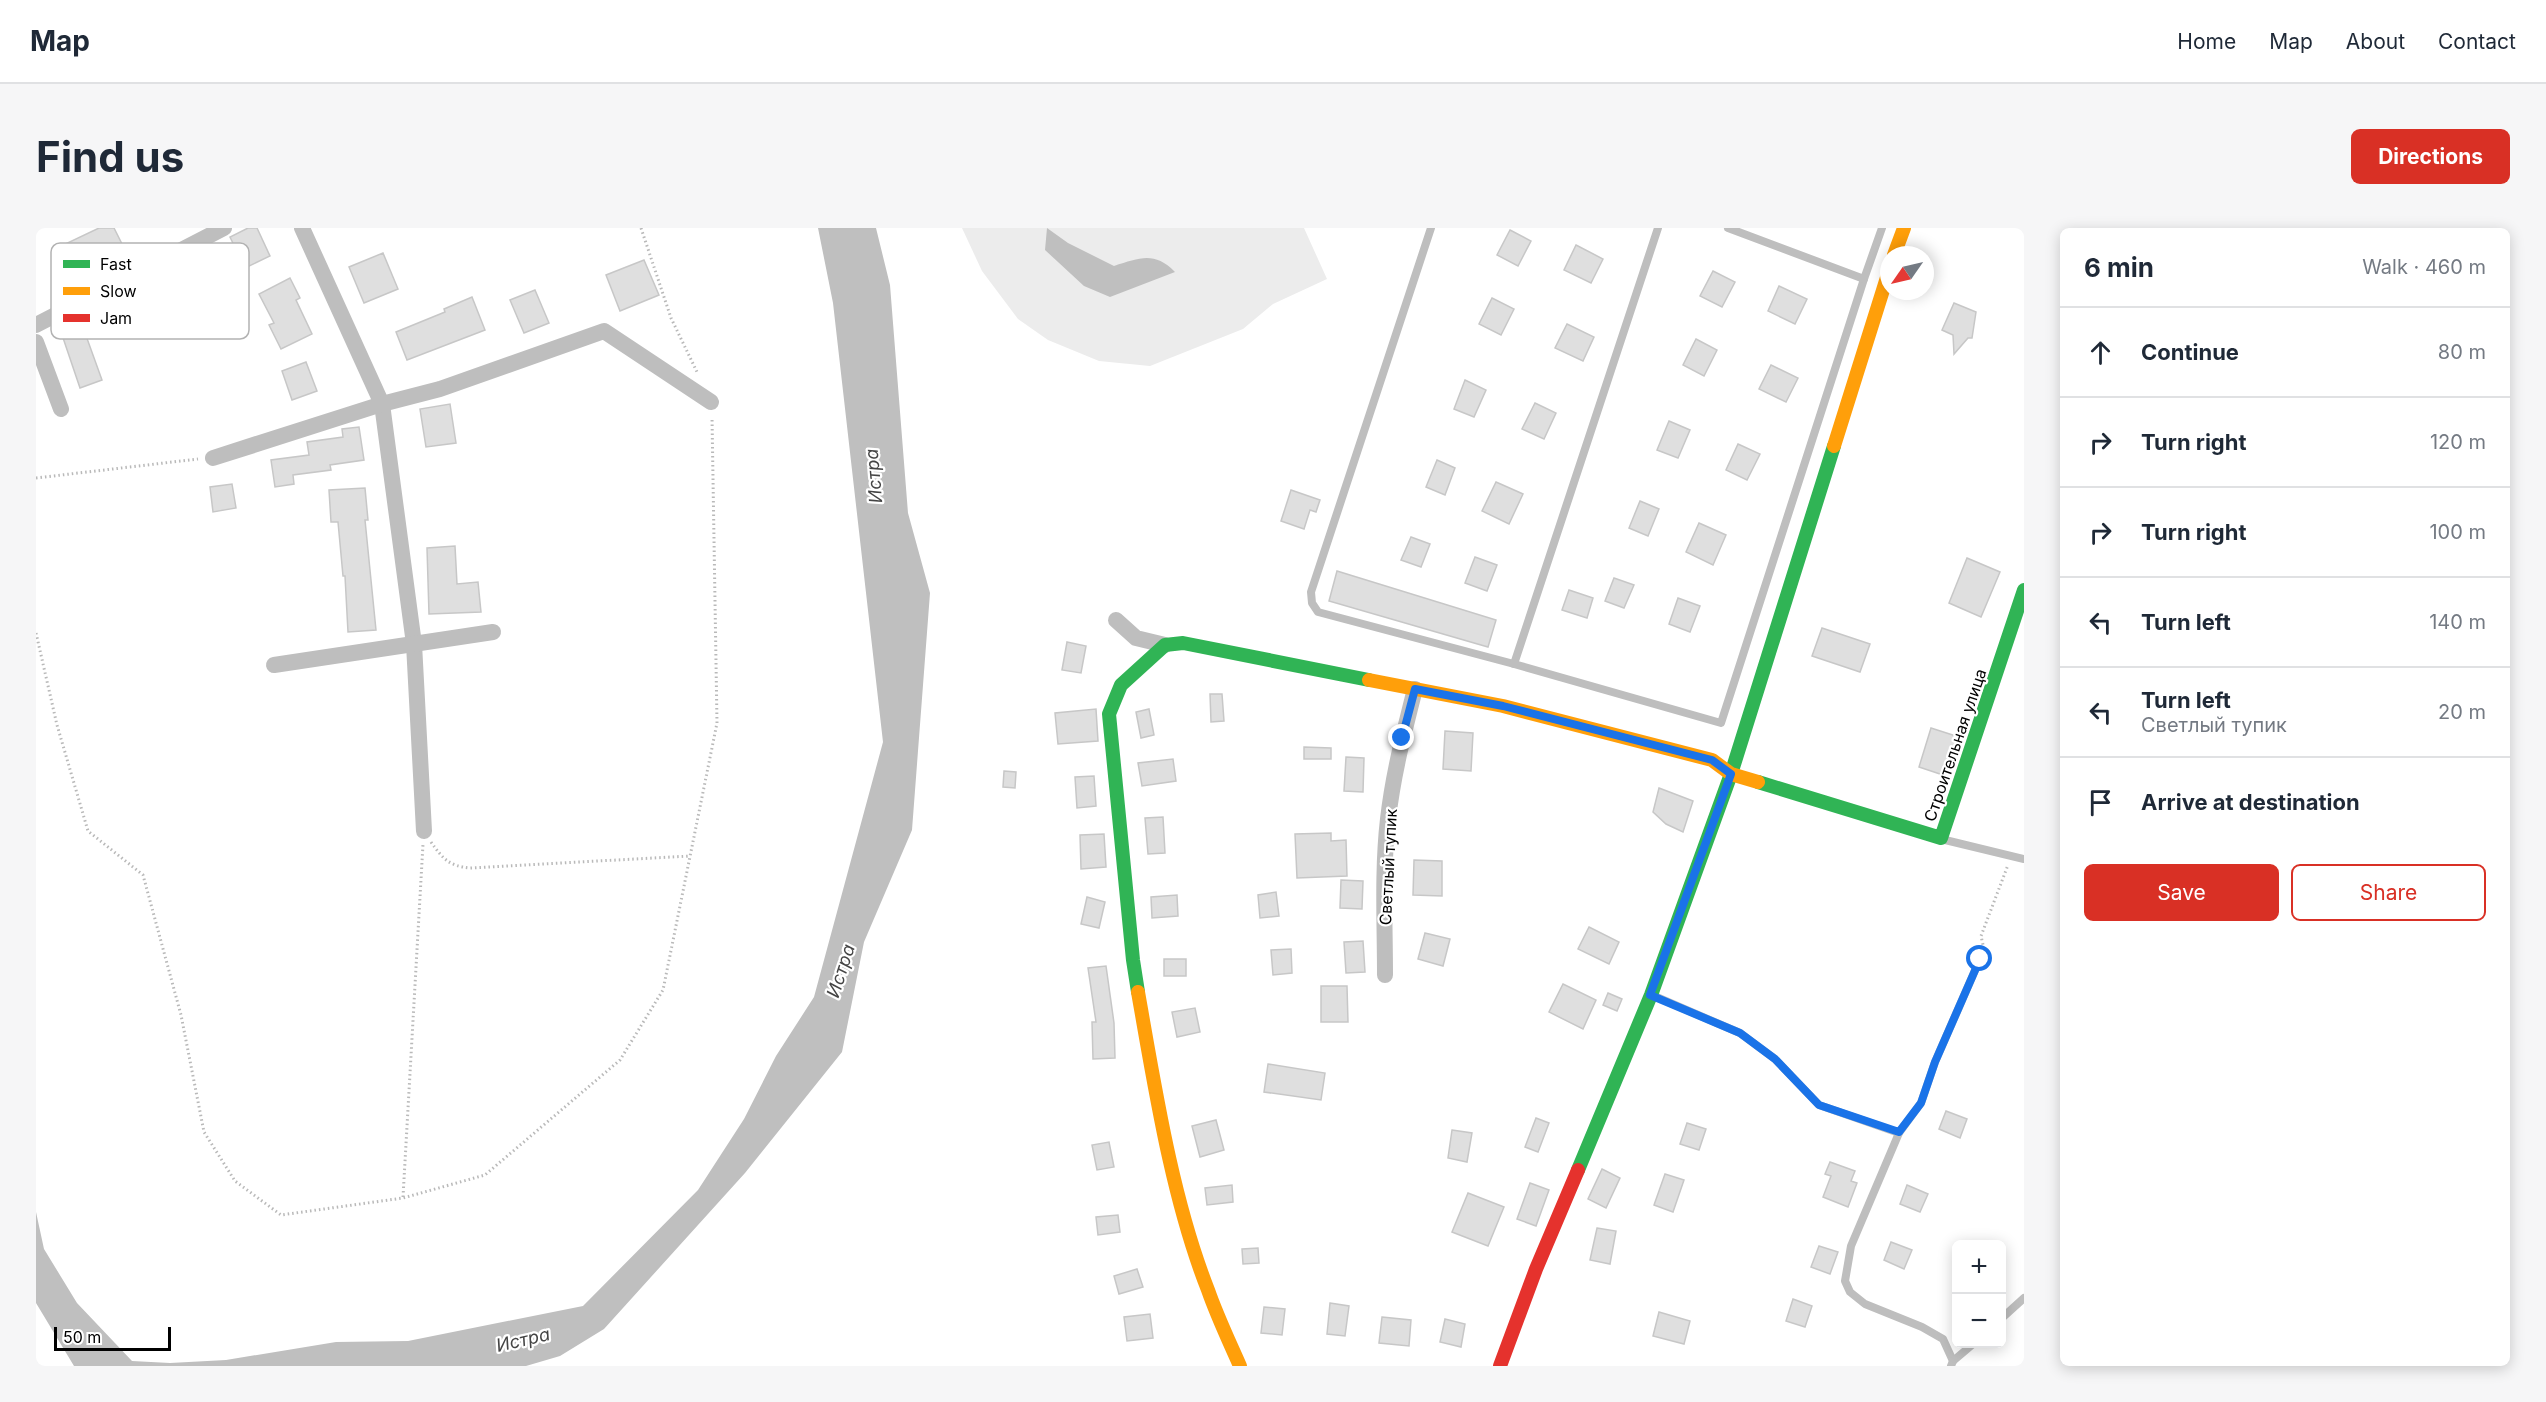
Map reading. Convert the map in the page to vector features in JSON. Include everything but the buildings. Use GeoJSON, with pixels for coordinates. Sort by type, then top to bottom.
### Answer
{"type":"FeatureCollection","features":[{"type":"Feature","properties":{"kind":"street"},"geometry":{"type":"LineString","coordinates":[[195,243],[224,228]]}},
{"type":"Feature","properties":{"kind":"street"},"geometry":{"type":"LineString","coordinates":[[302,228],[382,404],[414,644],[424,831]]}},
{"type":"Feature","properties":{"kind":"street"},"geometry":{"type":"LineString","coordinates":[[1897,246],[1904,228]]}},
{"type":"Feature","properties":{"kind":"street"},"geometry":{"type":"LineString","coordinates":[[1500,1366],[1536,1269],[1650,995],[1731,774],[1880,300]]}},
{"type":"Feature","properties":{"kind":"street"},"geometry":{"type":"LineString","coordinates":[[36,325],[51,317]]}},
{"type":"Feature","properties":{"kind":"street"},"geometry":{"type":"LineString","coordinates":[[213,458],[382,404],[440,388],[604,330],[711,402]]}},
{"type":"Feature","properties":{"kind":"street"},"geometry":{"type":"LineString","coordinates":[[36,342],[61,409]]}},
{"type":"Feature","properties":{"kind":"street","name":"Строительная улица"},"geometry":{"type":"LineString","coordinates":[[1166,645],[1182,642],[1503,706],[1712,760],[1731,774],[1941,838],[2024,590]]}},
{"type":"Feature","properties":{"kind":"street"},"geometry":{"type":"LineString","coordinates":[[1116,620],[1136,638],[1166,645]]}},
{"type":"Feature","properties":{"kind":"street"},"geometry":{"type":"LineString","coordinates":[[274,665],[493,632]]}},
{"type":"Feature","properties":{"kind":"street"},"geometry":{"type":"LineString","coordinates":[[1166,645],[1121,685],[1109,714],[1120,836],[1133,960],[1150,1061],[1181,1206],[1207,1289],[1240,1366]]}},
{"type":"Feature","properties":{"kind":"street","name":"Светлый тупик"},"geometry":{"type":"LineString","coordinates":[[1385,975],[1385,876],[1388,820],[1402,738],[1415,689]]}},
{"type":"Feature","properties":{"kind":"lane"},"geometry":{"type":"LineString","coordinates":[[1431,228],[1311,592],[1312,603],[1318,612],[1514,664],[1720,723],[1882,228]]}},
{"type":"Feature","properties":{"kind":"lane"},"geometry":{"type":"LineString","coordinates":[[1514,664],[1658,228]]}},
{"type":"Feature","properties":{"kind":"lane"},"geometry":{"type":"LineString","coordinates":[[1728,228],[1864,279]]}},
{"type":"Feature","properties":{"kind":"lane"},"geometry":{"type":"LineString","coordinates":[[1941,838],[2024,859]]}},
{"type":"Feature","properties":{"kind":"lane"},"geometry":{"type":"LineString","coordinates":[[1969,1348],[1952,1364],[1943,1339],[1922,1327],[1865,1305],[1850,1292],[1845,1281],[1851,1246],[1899,1132],[1921,1103],[1935,1062],[1980,959]]}},
{"type":"Feature","properties":{"kind":"lane"},"geometry":{"type":"LineString","coordinates":[[1650,995],[1740,1033],[1775,1059],[1819,1105],[1899,1132]]}},
{"type":"Feature","properties":{"kind":"lane"},"geometry":{"type":"LineString","coordinates":[[2006,1314],[2024,1298]]}},
{"type":"Feature","properties":{"kind":"path"},"geometry":{"type":"LineString","coordinates":[[36,633],[57,725],[88,831],[143,875],[181,1015],[204,1132],[235,1180],[281,1215],[403,1198],[484,1175],[620,1060],[663,990],[717,723],[711,402],[671,318],[642,228]]}},
{"type":"Feature","properties":{"kind":"path"},"geometry":{"type":"LineString","coordinates":[[36,478],[213,458]]}},
{"type":"Feature","properties":{"kind":"path"},"geometry":{"type":"LineString","coordinates":[[424,831],[440,855],[455,867],[690,856]]}},
{"type":"Feature","properties":{"kind":"path"},"geometry":{"type":"LineString","coordinates":[[403,1198],[424,831]]}},
{"type":"Feature","properties":{"kind":"path"},"geometry":{"type":"LineString","coordinates":[[1980,959],[1984,951],[1981,945],[1982,936],[2012,855]]}},
{"type":"Feature","properties":{"kind":"shaded area"},"geometry":{"type":"Polygon","coordinates":[[[962,228],[1304,228],[1327,279],[1273,304],[1243,329],[1150,366],[1099,361],[1048,340],[1018,319],[982,271],[962,228]]]}},
{"type":"Feature","properties":{"kind":"water","name":"Истра"},"geometry":{"type":"Polygon","coordinates":[[[818,228],[876,228],[890,285],[908,513],[930,593],[912,830],[864,942],[842,1052],[745,1173],[604,1329],[560,1356],[526,1366],[74,1366],[36,1303],[36,1212],[44,1249],[77,1303],[132,1361],[170,1363],[226,1360],[336,1342],[408,1341],[583,1306],[698,1190],[744,1119],[776,1056],[814,997],[883,742],[833,303],[818,228]]]}},
{"type":"Feature","properties":{"kind":"water"},"geometry":{"type":"Polygon","coordinates":[[[1047,228],[1068,243],[1114,266],[1146,258],[1160,261],[1175,272],[1110,297],[1084,286],[1045,250],[1047,228]]]}},
{"type":"Feature","properties":{"kind":"traffic: fast"},"geometry":{"type":"LineString","coordinates":[[1578,1170],[1651,995],[1731,774],[1834,446]]}},
{"type":"Feature","properties":{"kind":"traffic: fast"},"geometry":{"type":"LineString","coordinates":[[1758,782],[1941,838],[2024,590]]}},
{"type":"Feature","properties":{"kind":"traffic: fast"},"geometry":{"type":"LineString","coordinates":[[1138,992],[1109,714],[1121,685],[1165,645],[1183,643],[1369,680]]}},
{"type":"Feature","properties":{"kind":"traffic: slow"},"geometry":{"type":"LineString","coordinates":[[1897,246],[1904,228]]}},
{"type":"Feature","properties":{"kind":"traffic: slow"},"geometry":{"type":"LineString","coordinates":[[1834,446],[1880,300]]}},
{"type":"Feature","properties":{"kind":"traffic: slow"},"geometry":{"type":"LineString","coordinates":[[1369,680],[1503,706],[1712,760],[1731,774],[1758,782]]}},
{"type":"Feature","properties":{"kind":"traffic: slow"},"geometry":{"type":"LineString","coordinates":[[1138,992],[1166,1143],[1184,1219],[1212,1300],[1240,1366]]}},
{"type":"Feature","properties":{"kind":"traffic: jam"},"geometry":{"type":"LineString","coordinates":[[1500,1366],[1536,1269],[1578,1170]]}},
{"type":"Feature","properties":{"kind":"route"},"geometry":{"type":"LineString","coordinates":[[1402,738],[1415,689],[1503,706],[1712,760],[1731,774],[1650,995],[1740,1033],[1775,1059],[1819,1105],[1899,1132],[1921,1103],[1935,1062],[1980,959]]}}]}
